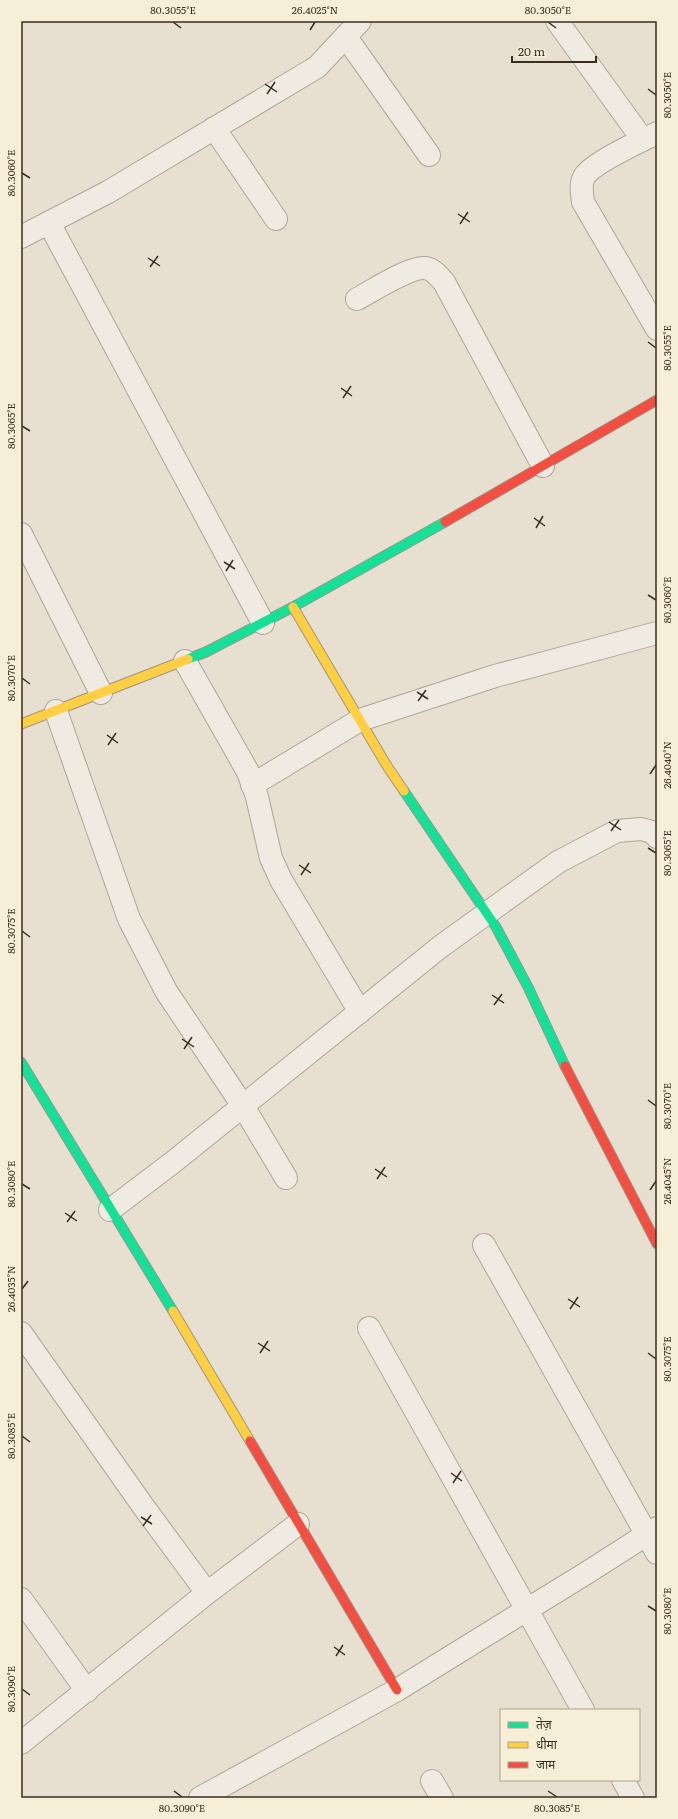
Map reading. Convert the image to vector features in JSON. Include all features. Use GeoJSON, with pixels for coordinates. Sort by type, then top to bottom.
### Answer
{"type":"FeatureCollection","features":[{"type":"Feature","properties":{"kind":"street"},"geometry":{"type":"LineString","coordinates":[[21,237],[108,192],[317,67],[360,21]]}},
{"type":"Feature","properties":{"kind":"street"},"geometry":{"type":"LineString","coordinates":[[557,21],[650,136],[595,166],[584,177],[581,189],[583,202],[657,329]]}},
{"type":"Feature","properties":{"kind":"street"},"geometry":{"type":"LineString","coordinates":[[346,37],[429,155]]}},
{"type":"Feature","properties":{"kind":"street"},"geometry":{"type":"LineString","coordinates":[[214,128],[276,219]]}},
{"type":"Feature","properties":{"kind":"street"},"geometry":{"type":"LineString","coordinates":[[49,223],[263,623]]}},
{"type":"Feature","properties":{"kind":"street"},"geometry":{"type":"LineString","coordinates":[[357,299],[410,270],[426,268],[434,272],[444,282],[543,466]]}},
{"type":"Feature","properties":{"kind":"street"},"geometry":{"type":"LineString","coordinates":[[21,724],[186,661],[263,623],[543,466],[657,400]]}},
{"type":"Feature","properties":{"kind":"street"},"geometry":{"type":"LineString","coordinates":[[21,534],[101,693]]}},
{"type":"Feature","properties":{"kind":"street"},"geometry":{"type":"LineString","coordinates":[[293,607],[387,766],[487,914],[528,987],[558,1053],[657,1244]]}},
{"type":"Feature","properties":{"kind":"street"},"geometry":{"type":"LineString","coordinates":[[252,785],[360,720],[495,676],[657,633]]}},
{"type":"Feature","properties":{"kind":"street"},"geometry":{"type":"LineString","coordinates":[[186,661],[236,748],[248,772],[273,864],[281,880],[360,1012]]}},
{"type":"Feature","properties":{"kind":"street"},"geometry":{"type":"LineString","coordinates":[[56,710],[129,919],[166,991],[243,1106],[286,1178]]}},
{"type":"Feature","properties":{"kind":"street"},"geometry":{"type":"LineString","coordinates":[[110,1210],[172,1163],[440,948],[558,862],[617,831],[641,829],[652,832],[657,837]]}},
{"type":"Feature","properties":{"kind":"street"},"geometry":{"type":"LineString","coordinates":[[21,1062],[110,1210],[209,1369],[396,1690]]}},
{"type":"Feature","properties":{"kind":"street"},"geometry":{"type":"LineString","coordinates":[[200,1798],[396,1690],[527,1610],[653,1538],[484,1245]]}},
{"type":"Feature","properties":{"kind":"street"},"geometry":{"type":"LineString","coordinates":[[369,1328],[582,1709]]}},
{"type":"Feature","properties":{"kind":"street"},"geometry":{"type":"LineString","coordinates":[[21,1333],[143,1506],[208,1593]]}},
{"type":"Feature","properties":{"kind":"street"},"geometry":{"type":"LineString","coordinates":[[21,1743],[208,1593],[298,1524]]}},
{"type":"Feature","properties":{"kind":"street"},"geometry":{"type":"LineString","coordinates":[[21,1599],[87,1691]]}},
{"type":"Feature","properties":{"kind":"street"},"geometry":{"type":"LineString","coordinates":[[624,1781],[633,1798]]}},
{"type":"Feature","properties":{"kind":"traffic: fast"},"geometry":{"type":"LineString","coordinates":[[188,659],[206,652],[293,607],[445,522]]}},
{"type":"Feature","properties":{"kind":"traffic: fast"},"geometry":{"type":"LineString","coordinates":[[404,791],[496,927],[528,987],[565,1066]]}},
{"type":"Feature","properties":{"kind":"traffic: fast"},"geometry":{"type":"LineString","coordinates":[[21,1062],[173,1311]]}},
{"type":"Feature","properties":{"kind":"traffic: slow"},"geometry":{"type":"LineString","coordinates":[[293,607],[387,766],[404,791]]}},
{"type":"Feature","properties":{"kind":"traffic: slow"},"geometry":{"type":"LineString","coordinates":[[21,724],[188,659]]}},
{"type":"Feature","properties":{"kind":"traffic: slow"},"geometry":{"type":"LineString","coordinates":[[173,1311],[250,1441]]}},
{"type":"Feature","properties":{"kind":"traffic: jam"},"geometry":{"type":"LineString","coordinates":[[445,522],[657,400]]}},
{"type":"Feature","properties":{"kind":"traffic: jam"},"geometry":{"type":"LineString","coordinates":[[565,1066],[657,1244]]}},
{"type":"Feature","properties":{"kind":"traffic: jam"},"geometry":{"type":"LineString","coordinates":[[250,1441],[397,1690]]}}]}
